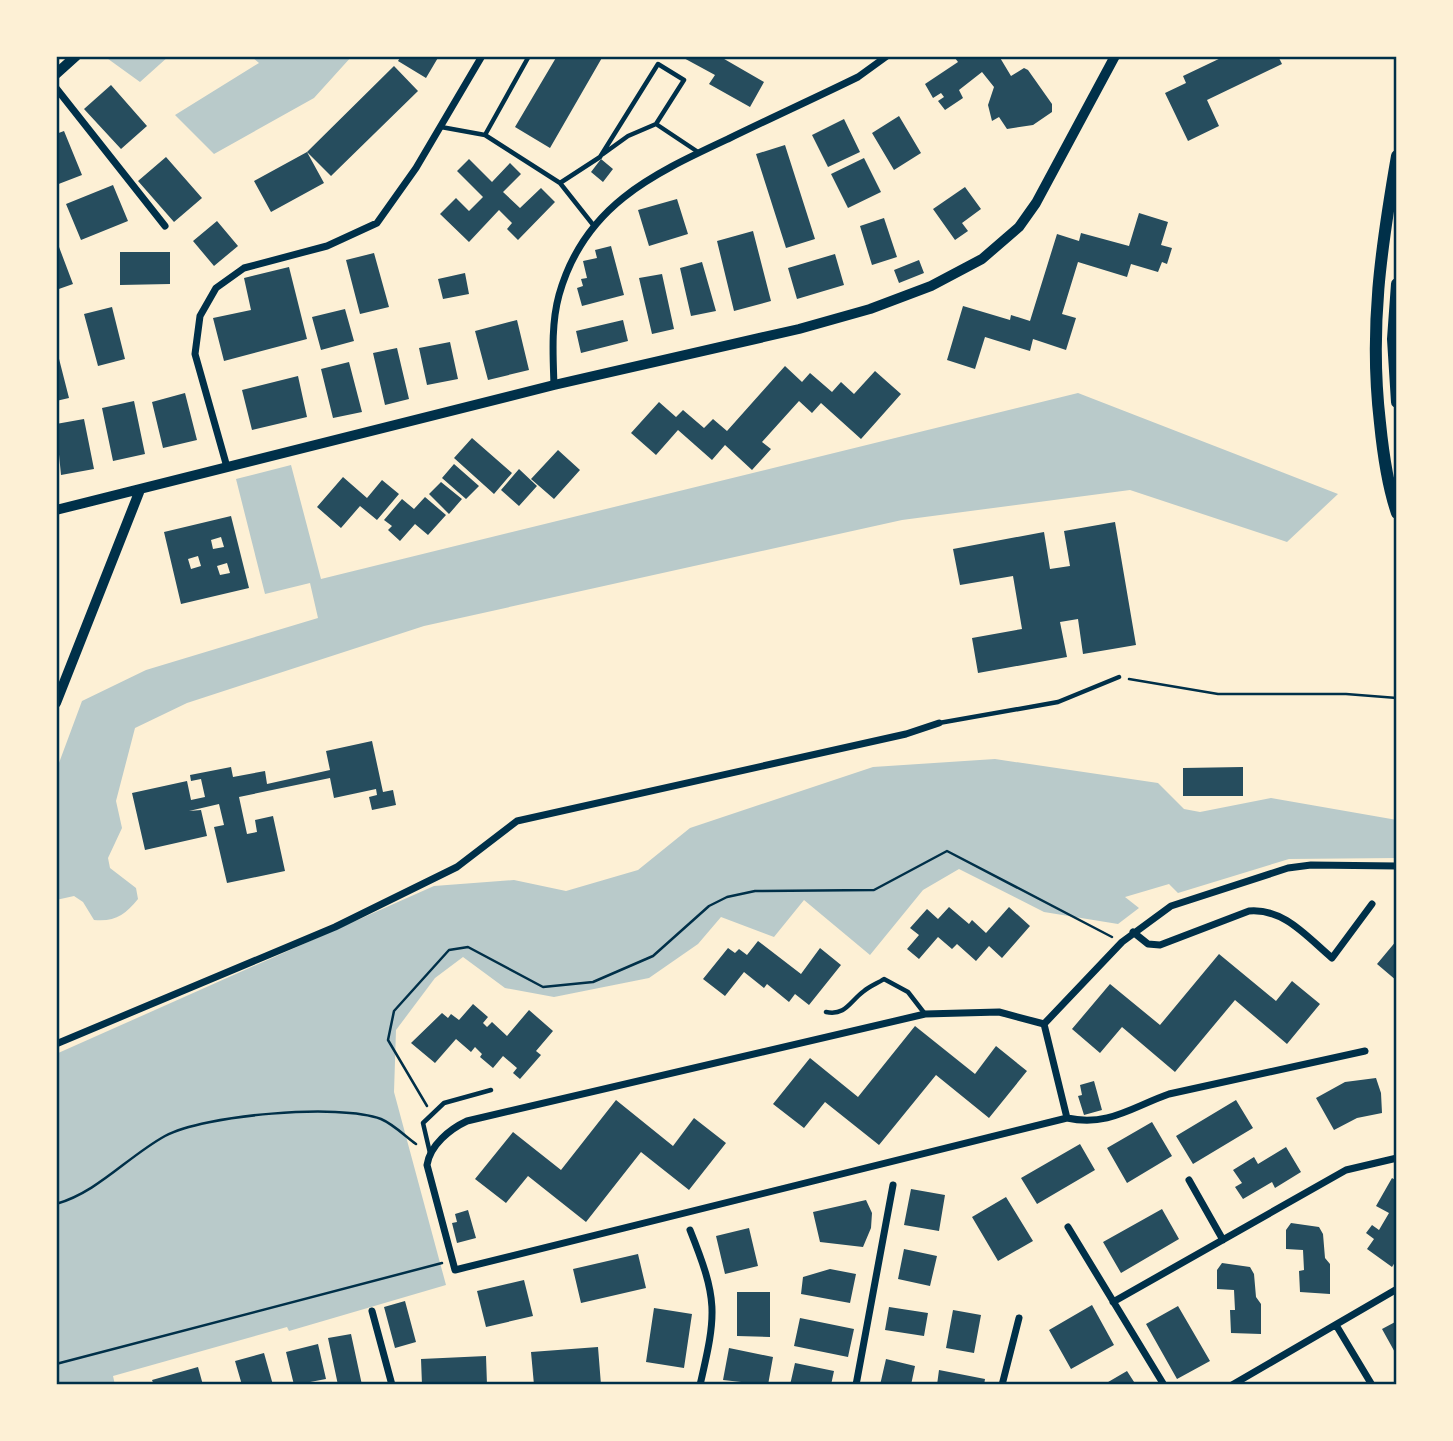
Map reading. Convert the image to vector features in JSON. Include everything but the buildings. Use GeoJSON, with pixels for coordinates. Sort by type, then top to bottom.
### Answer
{"type":"FeatureCollection","features":[{"type":"Feature","properties":{"kind":"main road"},"geometry":{"type":"LineString","coordinates":[[1397,156],[1377,282],[1373,343],[1383,450],[1397,513]]}},
{"type":"Feature","properties":{"kind":"main road"},"geometry":{"type":"LineString","coordinates":[[1397,284],[1394,339],[1397,402]]}},
{"type":"Feature","properties":{"kind":"street"},"geometry":{"type":"LineString","coordinates":[[56,74],[76,56]]}},
{"type":"Feature","properties":{"kind":"street"},"geometry":{"type":"LineString","coordinates":[[227,467],[195,354],[200,316],[216,288],[244,268],[327,246],[377,223],[441,127],[482,56]]}},
{"type":"Feature","properties":{"kind":"street"},"geometry":{"type":"LineString","coordinates":[[554,386],[554,332],[559,297],[572,261],[594,226],[642,182],[858,77],[887,56]]}},
{"type":"Feature","properties":{"kind":"street"},"geometry":{"type":"LineString","coordinates":[[56,510],[554,386],[846,317],[917,292],[972,266],[1005,242],[1032,209],[1115,56]]}},
{"type":"Feature","properties":{"kind":"street"},"geometry":{"type":"LineString","coordinates":[[56,88],[165,226]]}},
{"type":"Feature","properties":{"kind":"street"},"geometry":{"type":"LineString","coordinates":[[56,703],[139,490]]}},
{"type":"Feature","properties":{"kind":"street"},"geometry":{"type":"LineString","coordinates":[[56,1044],[335,928],[457,867],[517,821],[906,734],[939,723]]}},
{"type":"Feature","properties":{"kind":"street"},"geometry":{"type":"LineString","coordinates":[[1044,1024],[1122,942],[1171,906],[1273,872],[1311,865],[1397,866]]}},
{"type":"Feature","properties":{"kind":"street"},"geometry":{"type":"LineString","coordinates":[[1133,932],[1149,944],[1160,946],[1249,911],[1264,909],[1279,914],[1332,958],[1372,904]]}},
{"type":"Feature","properties":{"kind":"street"},"geometry":{"type":"LineString","coordinates":[[1044,1024],[999,1012],[925,1014],[479,1116],[451,1131],[430,1154],[428,1175],[455,1270],[1067,1118],[1084,1122],[1109,1120],[1140,1104],[1169,1094],[1366,1051]]}},
{"type":"Feature","properties":{"kind":"street"},"geometry":{"type":"LineString","coordinates":[[1044,1024],[1067,1118]]}},
{"type":"Feature","properties":{"kind":"street"},"geometry":{"type":"LineString","coordinates":[[1113,1302],[1346,1170],[1397,1158]]}},
{"type":"Feature","properties":{"kind":"street"},"geometry":{"type":"LineString","coordinates":[[1189,1180],[1223,1240]]}},
{"type":"Feature","properties":{"kind":"street"},"geometry":{"type":"LineString","coordinates":[[856,1385],[893,1185]]}},
{"type":"Feature","properties":{"kind":"street"},"geometry":{"type":"LineString","coordinates":[[1068,1227],[1164,1385]]}},
{"type":"Feature","properties":{"kind":"street"},"geometry":{"type":"LineString","coordinates":[[690,1230],[707,1273],[714,1301],[713,1330],[700,1385]]}},
{"type":"Feature","properties":{"kind":"street"},"geometry":{"type":"LineString","coordinates":[[1232,1385],[1397,1289]]}},
{"type":"Feature","properties":{"kind":"street"},"geometry":{"type":"LineString","coordinates":[[372,1311],[392,1385]]}},
{"type":"Feature","properties":{"kind":"street"},"geometry":{"type":"LineString","coordinates":[[1002,1385],[1019,1318]]}},
{"type":"Feature","properties":{"kind":"street"},"geometry":{"type":"LineString","coordinates":[[1336,1325],[1372,1385]]}},
{"type":"Feature","properties":{"kind":"lane"},"geometry":{"type":"LineString","coordinates":[[485,135],[529,56]]}},
{"type":"Feature","properties":{"kind":"lane"},"geometry":{"type":"LineString","coordinates":[[560,183],[600,157],[628,136],[656,124],[684,80],[658,64],[600,157]]}},
{"type":"Feature","properties":{"kind":"lane"},"geometry":{"type":"LineString","coordinates":[[656,124],[699,152]]}},
{"type":"Feature","properties":{"kind":"lane"},"geometry":{"type":"LineString","coordinates":[[441,127],[485,135],[560,183],[594,226]]}},
{"type":"Feature","properties":{"kind":"lane"},"geometry":{"type":"LineString","coordinates":[[939,723],[1058,702],[1119,677]]}},
{"type":"Feature","properties":{"kind":"lane"},"geometry":{"type":"LineString","coordinates":[[826,1012],[835,1014],[847,1009],[863,992],[884,979],[908,992],[925,1014]]}},
{"type":"Feature","properties":{"kind":"lane"},"geometry":{"type":"LineString","coordinates":[[430,1154],[424,1123],[444,1103],[491,1090]]}},
{"type":"Feature","properties":{"kind":"path"},"geometry":{"type":"LineString","coordinates":[[1119,677],[1218,694],[1346,694],[1397,698]]}},
{"type":"Feature","properties":{"kind":"path"},"geometry":{"type":"LineString","coordinates":[[432,1115],[388,1040],[394,1011],[449,950],[468,947],[543,987],[593,982],[653,956],[709,906],[727,897],[755,891],[874,890],[947,850],[1122,942]]}},
{"type":"Feature","properties":{"kind":"path"},"geometry":{"type":"LineString","coordinates":[[56,1204],[81,1195],[165,1136],[194,1124],[276,1114],[349,1112],[382,1119],[430,1154]]}},
{"type":"Feature","properties":{"kind":"path"},"geometry":{"type":"LineString","coordinates":[[56,1364],[452,1261]]}},
{"type":"Feature","properties":{"kind":"shaded area"},"geometry":{"type":"Polygon","coordinates":[[[104,56],[169,56],[140,82],[104,56]]]}},
{"type":"Feature","properties":{"kind":"shaded area"},"geometry":{"type":"Polygon","coordinates":[[[251,56],[352,56],[314,98],[214,154],[175,115],[259,63],[251,56]]]}},
{"type":"Feature","properties":{"kind":"shaded area"},"geometry":{"type":"Polygon","coordinates":[[[1078,393],[1338,494],[1287,542],[1130,490],[902,520],[424,626],[187,703],[135,728],[116,801],[122,828],[108,858],[110,868],[136,888],[138,899],[119,916],[108,920],[94,920],[83,902],[74,896],[56,900],[56,771],[82,701],[146,670],[318,618],[310,583],[265,594],[236,479],[291,465],[321,579],[1078,393]]]}},
{"type":"Feature","properties":{"kind":"shaded area"},"geometry":{"type":"Polygon","coordinates":[[[995,759],[1158,783],[1184,809],[1200,812],[1271,798],[1397,820],[1397,858],[1289,859],[1178,893],[1169,884],[1125,897],[1139,908],[1118,924],[1044,912],[959,869],[923,890],[870,955],[804,900],[774,937],[721,917],[698,944],[649,978],[554,997],[505,988],[463,957],[435,978],[396,1030],[394,1092],[446,1285],[289,1331],[287,1327],[113,1376],[115,1385],[56,1385],[56,1054],[434,886],[514,880],[566,891],[638,870],[690,828],[873,767],[995,759]]]}}]}
